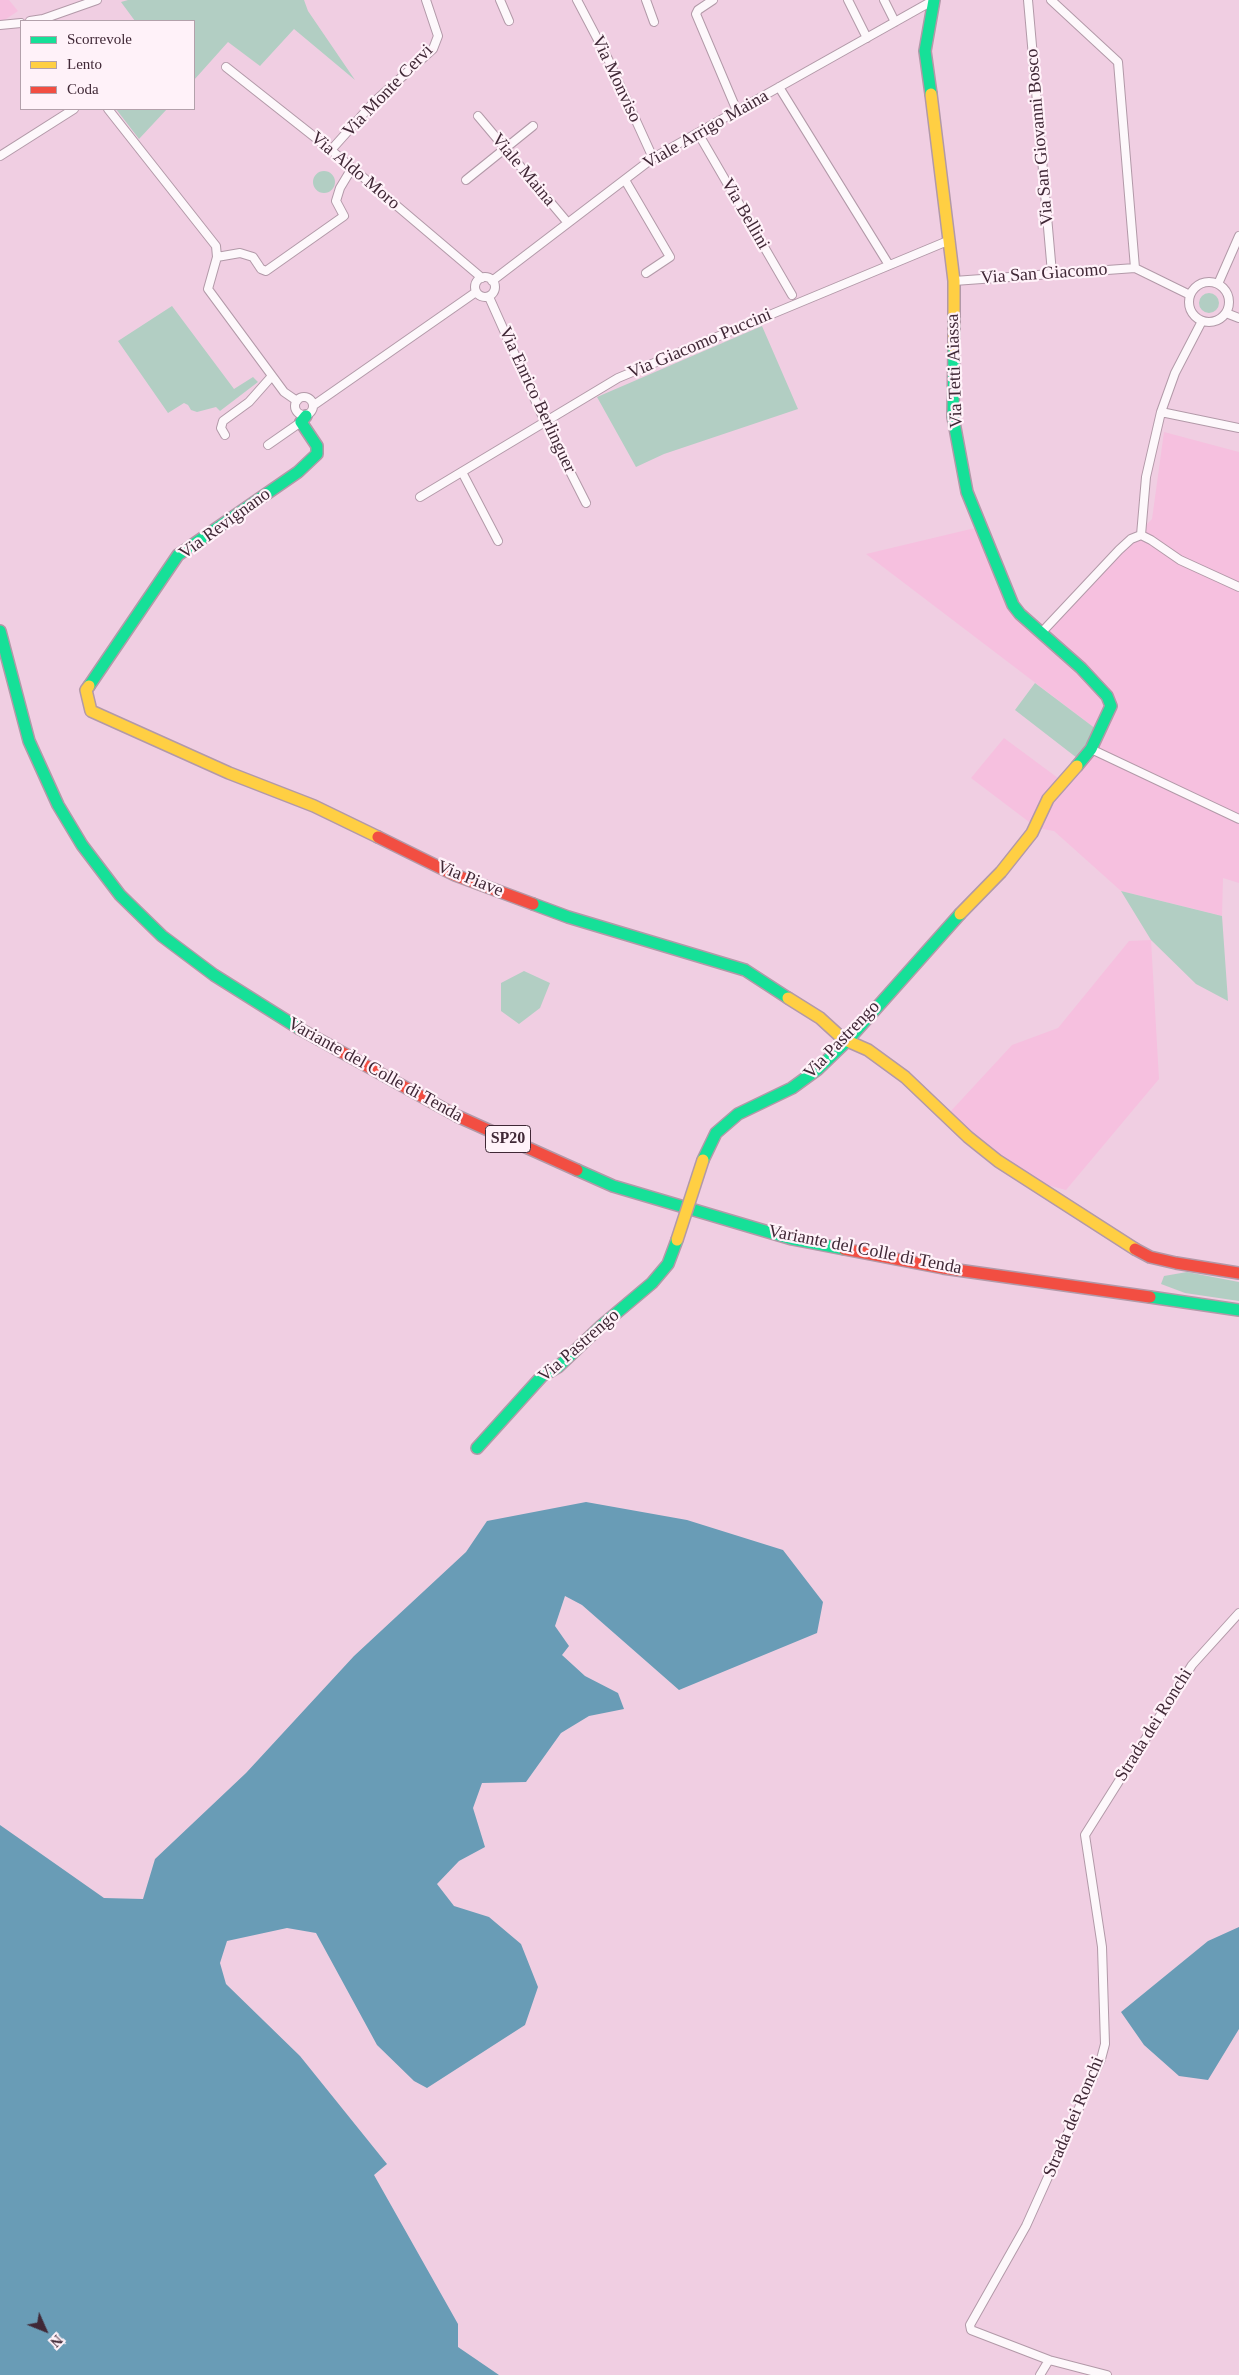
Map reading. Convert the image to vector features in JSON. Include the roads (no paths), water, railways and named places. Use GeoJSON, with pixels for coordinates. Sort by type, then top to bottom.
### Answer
{"type":"FeatureCollection","features":[{"type":"Feature","properties":{"kind":"street"},"geometry":{"type":"LineString","coordinates":[[39,20],[97,0]]}},
{"type":"Feature","properties":{"kind":"street","name":"Via Monte Cervi"},"geometry":{"type":"LineString","coordinates":[[331,150],[374,102],[433,49],[438,36],[426,0]]}},
{"type":"Feature","properties":{"kind":"street"},"geometry":{"type":"LineString","coordinates":[[500,0],[509,21]]}},
{"type":"Feature","properties":{"kind":"street","name":"Via Monviso"},"geometry":{"type":"LineString","coordinates":[[577,0],[608,59],[653,158]]}},
{"type":"Feature","properties":{"kind":"street"},"geometry":{"type":"LineString","coordinates":[[646,0],[654,22]]}},
{"type":"Feature","properties":{"kind":"street"},"geometry":{"type":"LineString","coordinates":[[713,0],[698,10],[696,14],[737,110]]}},
{"type":"Feature","properties":{"kind":"street"},"geometry":{"type":"LineString","coordinates":[[848,0],[867,38]]}},
{"type":"Feature","properties":{"kind":"street"},"geometry":{"type":"LineString","coordinates":[[884,0],[895,22]]}},
{"type":"Feature","properties":{"kind":"street","name":"Viale Arrigo Maina"},"geometry":{"type":"LineString","coordinates":[[492,280],[653,158],[934,0]]}},
{"type":"Feature","properties":{"kind":"street","name":"Via Tetti Aiassa"},"geometry":{"type":"LineString","coordinates":[[934,0],[925,51],[954,281],[953,417],[967,492],[1013,604],[1020,614],[1081,668],[1111,700],[1109,714],[1091,749]]}},
{"type":"Feature","properties":{"kind":"street","name":"Via San Giovanni Bosco"},"geometry":{"type":"LineString","coordinates":[[1028,0],[1052,273]]}},
{"type":"Feature","properties":{"kind":"street"},"geometry":{"type":"LineString","coordinates":[[1051,0],[1118,62],[1135,268],[1190,295]]}},
{"type":"Feature","properties":{"kind":"street"},"geometry":{"type":"LineString","coordinates":[[0,25],[20,23]]}},
{"type":"Feature","properties":{"kind":"street","name":"Via Aldo Moro"},"geometry":{"type":"LineString","coordinates":[[226,67],[331,150],[482,278]]}},
{"type":"Feature","properties":{"kind":"street"},"geometry":{"type":"LineString","coordinates":[[779,87],[889,266]]}},
{"type":"Feature","properties":{"kind":"street"},"geometry":{"type":"LineString","coordinates":[[0,156],[72,110]]}},
{"type":"Feature","properties":{"kind":"street"},"geometry":{"type":"LineString","coordinates":[[109,110],[216,246],[217,258],[240,253],[253,258],[261,269],[266,271],[344,216],[336,201],[340,188],[352,168]]}},
{"type":"Feature","properties":{"kind":"street","name":"Viale Maina"},"geometry":{"type":"LineString","coordinates":[[478,116],[568,223]]}},
{"type":"Feature","properties":{"kind":"street"},"geometry":{"type":"LineString","coordinates":[[466,180],[533,126]]}},
{"type":"Feature","properties":{"kind":"street","name":"Via Bellini"},"geometry":{"type":"LineString","coordinates":[[698,133],[792,295]]}},
{"type":"Feature","properties":{"kind":"street"},"geometry":{"type":"LineString","coordinates":[[625,180],[670,257],[646,273]]}},
{"type":"Feature","properties":{"kind":"street"},"geometry":{"type":"LineString","coordinates":[[1218,284],[1239,236]]}},
{"type":"Feature","properties":{"kind":"street","name":"Via Giacomo Puccini"},"geometry":{"type":"LineString","coordinates":[[420,497],[618,378],[950,240]]}},
{"type":"Feature","properties":{"kind":"street","name":"Via Revignano"},"geometry":{"type":"LineString","coordinates":[[217,258],[208,289],[284,392],[297,401]]}},
{"type":"Feature","properties":{"kind":"street","name":"Via San Giacomo"},"geometry":{"type":"LineString","coordinates":[[954,281],[1135,268]]}},
{"type":"Feature","properties":{"kind":"street"},"geometry":{"type":"LineString","coordinates":[[268,445],[304,419],[312,412],[314,405],[476,292],[477,282],[482,278],[492,280],[495,290],[489,297],[480,296],[476,292]]}},
{"type":"Feature","properties":{"kind":"street"},"geometry":{"type":"LineString","coordinates":[[1212,282],[1218,284],[1223,288],[1229,300],[1226,313],[1215,321],[1202,321],[1196,318],[1189,308],[1190,295],[1199,285],[1212,282]]}},
{"type":"Feature","properties":{"kind":"street","name":"Via Enrico Berlinguer"},"geometry":{"type":"LineString","coordinates":[[489,297],[545,422],[586,503]]}},
{"type":"Feature","properties":{"kind":"street"},"geometry":{"type":"LineString","coordinates":[[1226,313],[1239,318]]}},
{"type":"Feature","properties":{"kind":"street"},"geometry":{"type":"LineString","coordinates":[[1042,632],[1119,550],[1131,539],[1141,535],[1144,528],[1146,477],[1161,412],[1173,378],[1202,321]]}},
{"type":"Feature","properties":{"kind":"street"},"geometry":{"type":"LineString","coordinates":[[225,435],[221,428],[223,421],[248,402],[272,376]]}},
{"type":"Feature","properties":{"kind":"street","name":"Via Revignano"},"geometry":{"type":"LineString","coordinates":[[91,711],[86,690],[178,555],[298,472],[317,454],[317,446],[304,419],[295,408],[297,401],[303,397],[310,399],[314,405]]}},
{"type":"Feature","properties":{"kind":"street"},"geometry":{"type":"LineString","coordinates":[[1161,412],[1239,428]]}},
{"type":"Feature","properties":{"kind":"street"},"geometry":{"type":"LineString","coordinates":[[462,472],[498,541]]}},
{"type":"Feature","properties":{"kind":"street"},"geometry":{"type":"LineString","coordinates":[[1141,535],[1180,560],[1239,587]]}},
{"type":"Feature","properties":{"kind":"street","name":"Variante del Colle di Tenda"},"geometry":{"type":"LineString","coordinates":[[0,631],[29,741],[36,757],[58,805],[82,845],[120,895],[162,936],[214,975],[294,1026],[457,1116],[613,1186],[792,1239],[943,1268],[1239,1310]]}},
{"type":"Feature","properties":{"kind":"street","name":"Via Piave"},"geometry":{"type":"LineString","coordinates":[[91,711],[229,773],[314,806],[454,875],[568,917],[745,970],[820,1018],[843,1039],[868,1050],[905,1077],[968,1136],[998,1161],[1134,1249],[1150,1257],[1176,1263],[1239,1273]]}},
{"type":"Feature","properties":{"kind":"street"},"geometry":{"type":"LineString","coordinates":[[1091,749],[1239,819]]}},
{"type":"Feature","properties":{"kind":"street","name":"Via Pastrengo"},"geometry":{"type":"LineString","coordinates":[[477,1448],[542,1376],[558,1367],[601,1326],[652,1283],[668,1264],[703,1160],[716,1133],[738,1114],[804,1081],[848,1040],[942,932],[1006,866],[1032,833],[1048,799],[1091,749]]}},
{"type":"Feature","properties":{"kind":"street","name":"Strada dei Ronchi"},"geometry":{"type":"LineString","coordinates":[[1107,2375],[1049,2360],[971,2330],[970,2325],[1026,2226],[1101,2060],[1105,2044],[1102,1947],[1085,1835],[1192,1665],[1239,1613]]}},
{"type":"Feature","properties":{"kind":"street"},"geometry":{"type":"LineString","coordinates":[[1040,2375],[1049,2360]]}},
{"type":"Feature","properties":{"kind":"water"},"geometry":{"type":"Polygon","coordinates":[[[586,1502],[687,1520],[783,1550],[823,1602],[817,1633],[679,1690],[582,1605],[565,1596],[555,1626],[569,1646],[562,1655],[585,1676],[618,1693],[624,1709],[589,1716],[561,1733],[526,1782],[482,1783],[473,1808],[485,1847],[459,1861],[437,1884],[454,1906],[489,1917],[521,1944],[538,1987],[525,2025],[427,2088],[414,2081],[377,2045],[316,1933],[287,1928],[227,1941],[220,1963],[226,1984],[300,2056],[387,2164],[374,2175],[458,2324],[458,2347],[499,2375],[0,2375],[0,1825],[104,1898],[143,1899],[155,1859],[246,1773],[354,1656],[466,1552],[487,1521],[586,1502]]]}},
{"type":"Feature","properties":{"kind":"water"},"geometry":{"type":"Polygon","coordinates":[[[1239,1927],[1239,2029],[1208,2080],[1179,2076],[1144,2045],[1121,2012],[1208,1941],[1239,1927]]]}}]}
